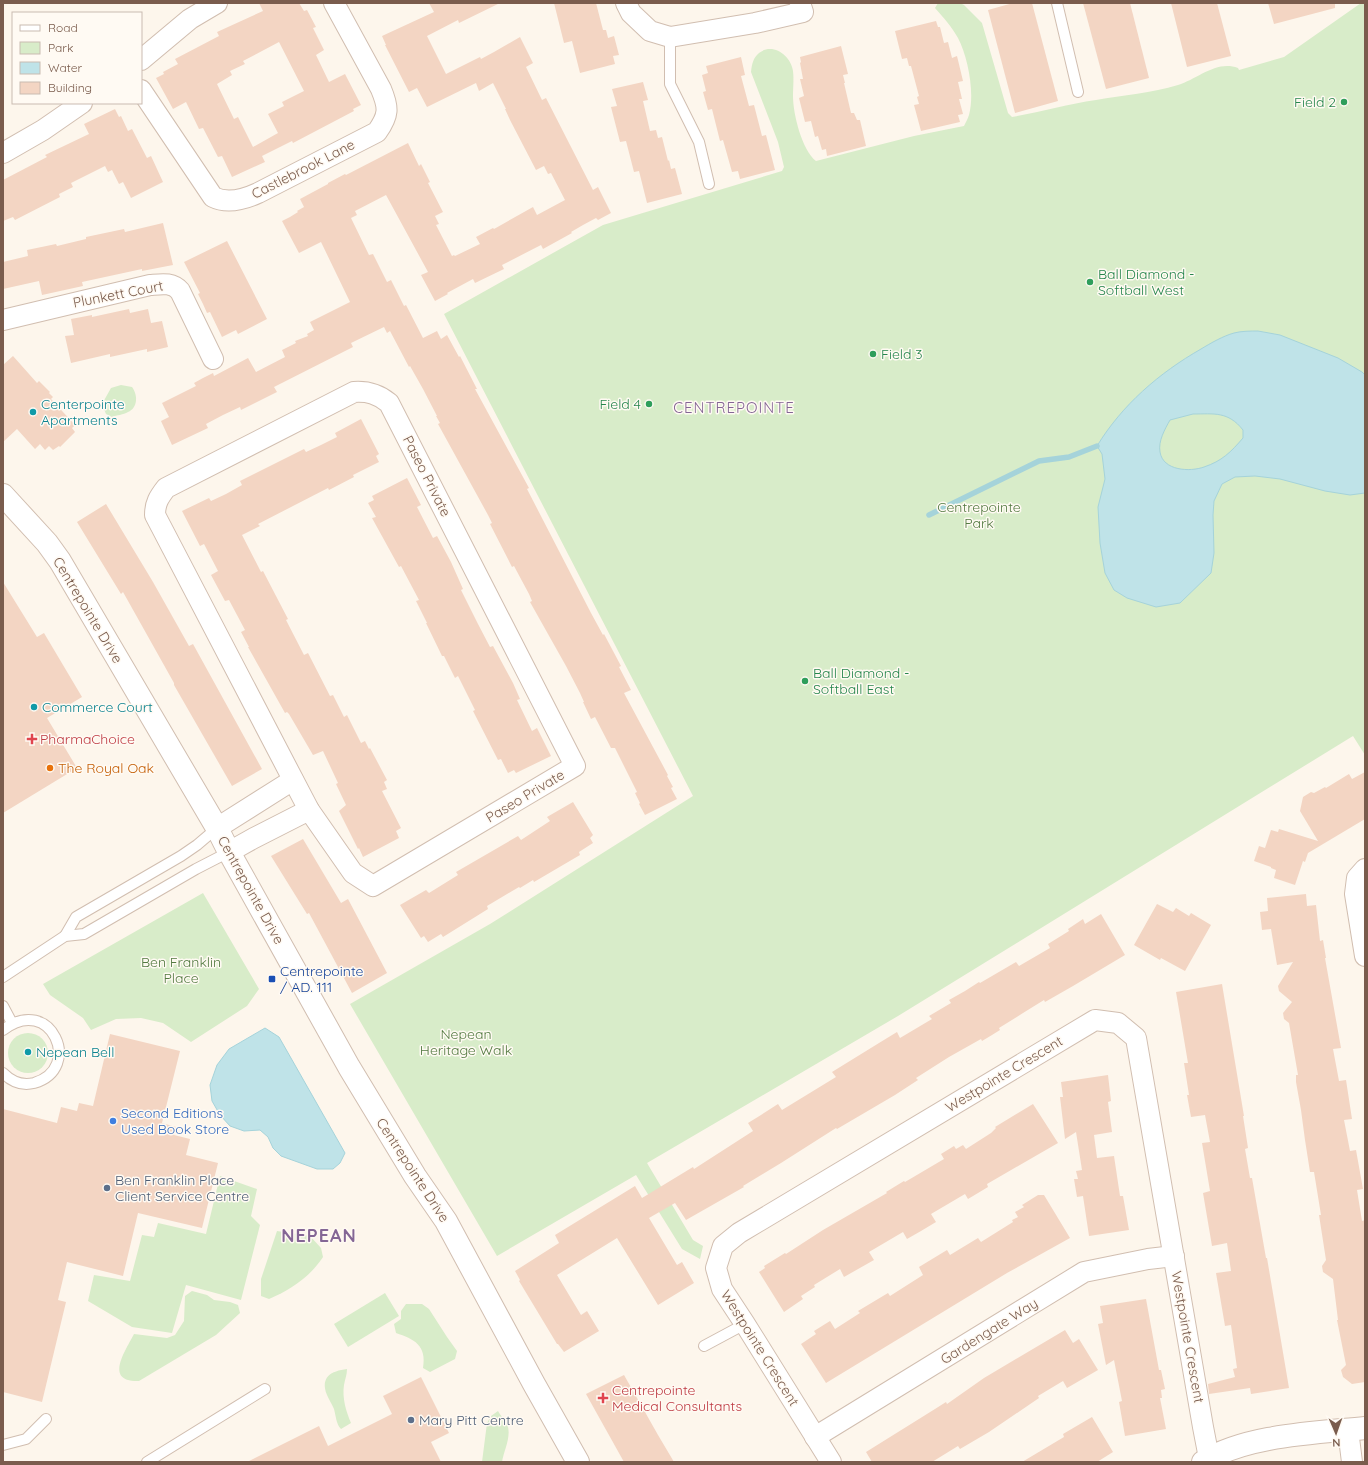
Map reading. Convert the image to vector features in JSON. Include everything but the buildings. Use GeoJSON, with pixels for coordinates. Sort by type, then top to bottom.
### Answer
{"type":"FeatureCollection","features":[{"type":"Feature","properties":{"kind":"street"},"geometry":{"type":"LineString","coordinates":[[142,59],[190,19],[217,3]]}},
{"type":"Feature","properties":{"kind":"street","name":"Castlebrook Lane"},"geometry":{"type":"LineString","coordinates":[[142,91],[213,197],[221,200],[246,198],[258,194],[377,132],[385,121],[387,113],[381,89],[334,3]]}},
{"type":"Feature","properties":{"kind":"street"},"geometry":{"type":"LineString","coordinates":[[626,3],[631,13],[650,32],[670,37],[755,23],[803,12],[800,3]]}},
{"type":"Feature","properties":{"kind":"street"},"geometry":{"type":"LineString","coordinates":[[3,153],[43,130],[81,104]]}},
{"type":"Feature","properties":{"kind":"street","name":"Plunkett Court"},"geometry":{"type":"LineString","coordinates":[[3,320],[150,285],[170,284],[180,291],[213,359]]}},
{"type":"Feature","properties":{"kind":"street","name":"Paseo Private"},"geometry":{"type":"LineString","coordinates":[[354,392],[365,392],[375,394],[389,402],[575,766],[373,886],[353,873],[309,810],[155,515],[155,506],[166,488],[337,400],[354,392]]}},
{"type":"Feature","properties":{"kind":"street","name":"Centrepointe Drive"},"geometry":{"type":"LineString","coordinates":[[3,495],[47,543],[60,561],[217,828],[349,1067],[415,1176],[446,1220],[534,1384],[578,1462]]}},
{"type":"Feature","properties":{"kind":"street"},"geometry":{"type":"LineString","coordinates":[[217,828],[293,780]]}},
{"type":"Feature","properties":{"kind":"street"},"geometry":{"type":"LineString","coordinates":[[229,852],[309,810]]}},
{"type":"Feature","properties":{"kind":"street"},"geometry":{"type":"LineString","coordinates":[[1365,869],[1357,878],[1355,894],[1365,956]]}},
{"type":"Feature","properties":{"kind":"street","name":"Westpointe Crescent"},"geometry":{"type":"LineString","coordinates":[[831,1462],[746,1324],[722,1289],[716,1268],[723,1246],[739,1232],[1095,1020],[1118,1023],[1136,1038],[1203,1427],[1206,1460]]}},
{"type":"Feature","properties":{"kind":"street","name":"Gardengate Way"},"geometry":{"type":"LineString","coordinates":[[815,1437],[1084,1272],[1148,1259],[1174,1256]]}},
{"type":"Feature","properties":{"kind":"street"},"geometry":{"type":"LineString","coordinates":[[1206,1460],[1238,1446],[1275,1438],[1356,1429],[1352,1462]]}},
{"type":"Feature","properties":{"kind":"lane"},"geometry":{"type":"LineString","coordinates":[[1057,3],[1078,92]]}},
{"type":"Feature","properties":{"kind":"lane"},"geometry":{"type":"LineString","coordinates":[[670,37],[670,84],[699,142],[709,184]]}},
{"type":"Feature","properties":{"kind":"lane"},"geometry":{"type":"LineString","coordinates":[[3,977],[65,936],[76,917],[181,856],[217,828]]}},
{"type":"Feature","properties":{"kind":"lane"},"geometry":{"type":"LineString","coordinates":[[65,936],[84,934],[196,869],[229,852]]}},
{"type":"Feature","properties":{"kind":"lane"},"geometry":{"type":"LineString","coordinates":[[3,1006],[12,1023]]}},
{"type":"Feature","properties":{"kind":"lane"},"geometry":{"type":"LineString","coordinates":[[3,1030],[12,1023],[22,1020],[32,1020],[42,1023],[50,1029],[56,1037],[59,1047],[59,1058],[56,1067],[49,1075],[36,1083],[20,1084],[9,1079],[3,1073]]}},
{"type":"Feature","properties":{"kind":"lane"},"geometry":{"type":"LineString","coordinates":[[704,1346],[746,1324]]}},
{"type":"Feature","properties":{"kind":"lane"},"geometry":{"type":"LineString","coordinates":[[147,1462],[265,1389]]}},
{"type":"Feature","properties":{"kind":"lane"},"geometry":{"type":"LineString","coordinates":[[3,1445],[26,1439],[46,1419]]}},
{"type":"Feature","properties":{"kind":"green space","name":"Centrepointe Park"},"geometry":{"type":"Polygon","coordinates":[[[938,3],[960,3],[964,5],[982,23],[1008,113],[1012,117],[1086,102],[1158,90],[1178,85],[1207,71],[1222,66],[1230,66],[1238,68],[1239,70],[1284,57],[1361,3],[1365,3],[1365,755],[1353,736],[898,1016],[647,1163],[693,1240],[703,1246],[700,1259],[682,1249],[636,1175],[497,1256],[350,1004],[490,924],[693,796],[444,314],[603,225],[782,171],[784,167],[778,142],[751,72],[755,57],[764,50],[770,49],[780,52],[792,65],[793,104],[799,131],[806,149],[816,161],[914,136],[964,126],[971,106],[970,75],[965,55],[958,38],[935,8],[938,3]]]}},
{"type":"Feature","properties":{"kind":"green space"},"geometry":{"type":"Polygon","coordinates":[[[121,385],[132,387],[136,401],[134,408],[128,412],[112,417],[106,414],[102,404],[111,388],[121,385]]]}},
{"type":"Feature","properties":{"kind":"green space","name":"Ben Franklin Place"},"geometry":{"type":"Polygon","coordinates":[[[203,893],[259,989],[247,1006],[191,1042],[163,1023],[141,1018],[116,1019],[91,1030],[83,1018],[50,995],[43,984],[203,893]]]}},
{"type":"Feature","properties":{"kind":"green space"},"geometry":{"type":"Polygon","coordinates":[[[32,1033],[39,1036],[45,1042],[48,1053],[47,1061],[39,1070],[32,1073],[24,1073],[17,1070],[9,1061],[8,1049],[11,1042],[20,1034],[32,1033]]]}},
{"type":"Feature","properties":{"kind":"green space"},"geometry":{"type":"Polygon","coordinates":[[[220,1176],[257,1189],[251,1216],[260,1225],[241,1300],[186,1285],[172,1333],[132,1327],[88,1301],[94,1275],[130,1281],[142,1235],[154,1237],[158,1223],[206,1234],[220,1176]]]}},
{"type":"Feature","properties":{"kind":"green space"},"geometry":{"type":"Polygon","coordinates":[[[277,1231],[310,1236],[321,1248],[323,1257],[306,1277],[269,1299],[261,1296],[261,1279],[277,1231]]]}},
{"type":"Feature","properties":{"kind":"green space"},"geometry":{"type":"Polygon","coordinates":[[[192,1291],[207,1295],[214,1300],[230,1302],[238,1305],[240,1313],[216,1335],[139,1381],[128,1380],[122,1376],[119,1371],[120,1364],[134,1334],[167,1338],[175,1335],[184,1321],[185,1296],[192,1291]]]}},
{"type":"Feature","properties":{"kind":"green space"},"geometry":{"type":"Polygon","coordinates":[[[385,1293],[399,1316],[348,1347],[334,1324],[385,1293]]]}},
{"type":"Feature","properties":{"kind":"green space"},"geometry":{"type":"Polygon","coordinates":[[[406,1304],[422,1304],[429,1309],[457,1351],[455,1359],[430,1372],[423,1368],[423,1354],[418,1344],[396,1333],[394,1324],[401,1319],[401,1311],[406,1304]]]}},
{"type":"Feature","properties":{"kind":"green space"},"geometry":{"type":"Polygon","coordinates":[[[347,1369],[344,1385],[344,1400],[351,1423],[341,1429],[327,1395],[325,1384],[326,1379],[332,1373],[347,1369]]]}},
{"type":"Feature","properties":{"kind":"green space"},"geometry":{"type":"Polygon","coordinates":[[[498,1411],[507,1424],[509,1433],[502,1462],[482,1462],[487,1423],[491,1416],[498,1411]]]}},
{"type":"Feature","properties":{"kind":"water"},"geometry":{"type":"Polygon","coordinates":[[[1246,331],[1258,331],[1280,335],[1338,358],[1365,375],[1365,493],[1350,495],[1325,491],[1280,479],[1255,476],[1235,477],[1222,484],[1214,501],[1214,553],[1211,573],[1180,603],[1156,607],[1127,598],[1114,590],[1105,573],[1100,543],[1098,507],[1105,479],[1102,454],[1097,446],[1118,417],[1143,391],[1156,379],[1185,358],[1230,334],[1246,331]],[[1193,414],[1170,420],[1162,435],[1160,452],[1166,463],[1172,466],[1185,469],[1198,469],[1204,467],[1226,456],[1243,438],[1243,430],[1232,419],[1214,414],[1193,414]]]}},
{"type":"Feature","properties":{"kind":"water"},"geometry":{"type":"Polygon","coordinates":[[[265,1028],[279,1037],[345,1153],[340,1163],[333,1169],[317,1169],[281,1156],[273,1148],[268,1137],[260,1130],[244,1131],[230,1126],[220,1115],[212,1101],[210,1085],[217,1065],[229,1049],[265,1028]]]}},
{"type":"Feature","properties":{"kind":"waterway"},"geometry":{"type":"LineString","coordinates":[[929,515],[1039,461],[1069,457],[1097,446]]}},
{"type":"Feature","properties":{"kind":"place","name":"Field 2"},"geometry":{"type":"Point","coordinates":[1344,102]}},
{"type":"Feature","properties":{"kind":"place","name":"Ball Diamond - Softball West"},"geometry":{"type":"Point","coordinates":[1090,282]}},
{"type":"Feature","properties":{"kind":"place","name":"Field 3"},"geometry":{"type":"Point","coordinates":[873,354]}},
{"type":"Feature","properties":{"kind":"place","name":"Field 4"},"geometry":{"type":"Point","coordinates":[649,404]}},
{"type":"Feature","properties":{"kind":"place","name":"Centerpointe Apartments"},"geometry":{"type":"Point","coordinates":[33,412]}},
{"type":"Feature","properties":{"kind":"place","name":"Ball Diamond - Softball East"},"geometry":{"type":"Point","coordinates":[805,681]}},
{"type":"Feature","properties":{"kind":"place","name":"Commerce Court"},"geometry":{"type":"Point","coordinates":[34,707]}},
{"type":"Feature","properties":{"kind":"place","name":"PharmaChoice"},"geometry":{"type":"Point","coordinates":[32,739]}},
{"type":"Feature","properties":{"kind":"place","name":"The Royal Oak"},"geometry":{"type":"Point","coordinates":[50,768]}},
{"type":"Feature","properties":{"kind":"place","name":"Centrepointe / AD. 111"},"geometry":{"type":"Point","coordinates":[272,979]}},
{"type":"Feature","properties":{"kind":"place","name":"Nepean Bell"},"geometry":{"type":"Point","coordinates":[28,1052]}},
{"type":"Feature","properties":{"kind":"place","name":"Second Editions Used Book Store"},"geometry":{"type":"Point","coordinates":[113,1121]}},
{"type":"Feature","properties":{"kind":"place","name":"Ben Franklin Place Client Service Centre"},"geometry":{"type":"Point","coordinates":[107,1188]}},
{"type":"Feature","properties":{"kind":"place","name":"Centrepointe Medical Consultants"},"geometry":{"type":"Point","coordinates":[603,1398]}},
{"type":"Feature","properties":{"kind":"place","name":"Mary Pitt Centre"},"geometry":{"type":"Point","coordinates":[411,1420]}},
{"type":"Feature","properties":{"kind":"district","name":"CENTREPOINTE"},"geometry":{"type":"Point","coordinates":[734,408]}},
{"type":"Feature","properties":{"kind":"district","name":"NEPEAN"},"geometry":{"type":"Point","coordinates":[319,1236]}},
{"type":"Feature","properties":{"kind":"park label","name":"Nepean Heritage Walk"},"geometry":{"type":"Point","coordinates":[466,1042]}}]}
